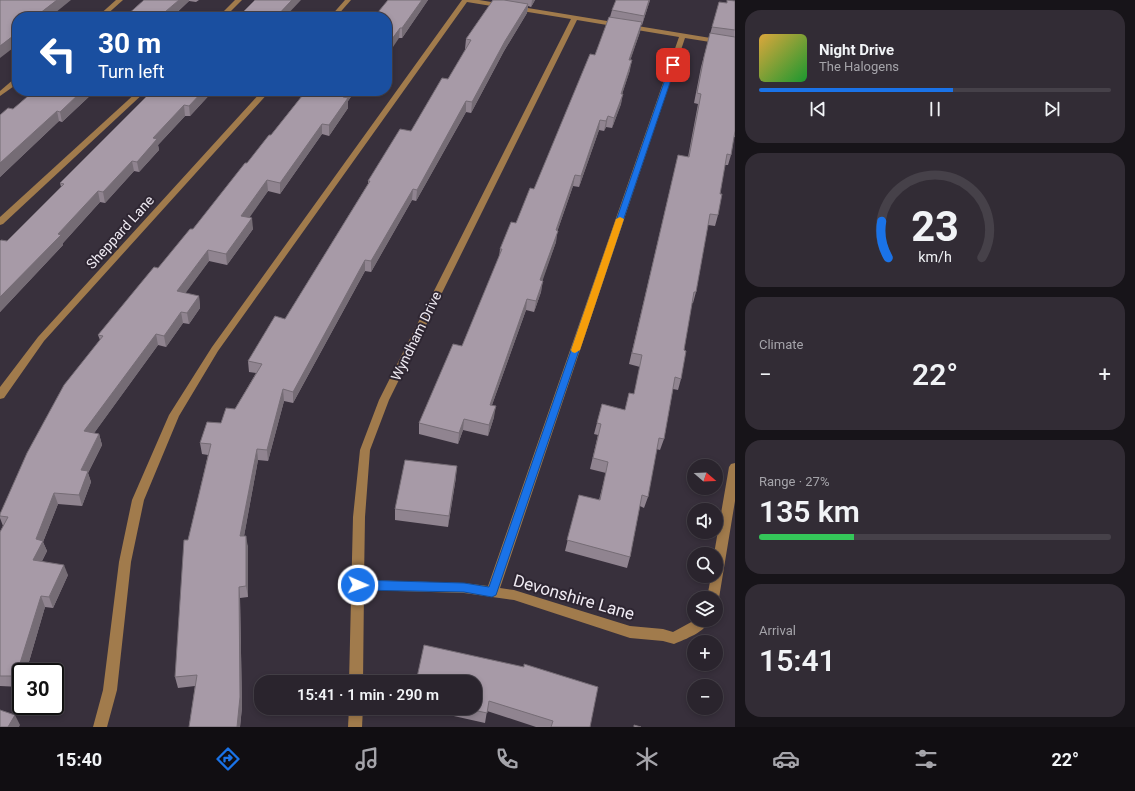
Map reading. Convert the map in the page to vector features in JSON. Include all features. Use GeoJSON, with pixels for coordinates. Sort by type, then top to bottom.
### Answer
{"type":"FeatureCollection","features":[{"type":"Feature","properties":{"kind":"street"},"geometry":{"type":"LineString","coordinates":[[106,12],[120,0]]}},
{"type":"Feature","properties":{"kind":"street"},"geometry":{"type":"LineString","coordinates":[[226,12],[239,0]]}},
{"type":"Feature","properties":{"kind":"street"},"geometry":{"type":"LineString","coordinates":[[337,12],[348,0]]}},
{"type":"Feature","properties":{"kind":"street"},"geometry":{"type":"LineString","coordinates":[[100,727],[110,690],[125,562],[138,500],[174,415],[214,349],[466,0],[735,44]]}},
{"type":"Feature","properties":{"kind":"street","name":"Wyndham Drive"},"geometry":{"type":"LineString","coordinates":[[356,675],[359,516],[365,450],[384,400],[576,17]]}},
{"type":"Feature","properties":{"kind":"street"},"geometry":{"type":"LineString","coordinates":[[492,592],[683,35]]}},
{"type":"Feature","properties":{"kind":"street"},"geometry":{"type":"LineString","coordinates":[[0,94],[12,85]]}},
{"type":"Feature","properties":{"kind":"street"},"geometry":{"type":"LineString","coordinates":[[0,222],[137,96]]}},
{"type":"Feature","properties":{"kind":"street","name":"Sheppard Lane"},"geometry":{"type":"LineString","coordinates":[[0,395],[41,339],[261,96]]}},
{"type":"Feature","properties":{"kind":"street"},"geometry":{"type":"LineString","coordinates":[[714,591],[735,467]]}},
{"type":"Feature","properties":{"kind":"street","name":"Devonshire Lane"},"geometry":{"type":"LineString","coordinates":[[358,585],[464,588],[492,592],[514,596],[630,632],[663,635],[674,638],[695,627]]}},
{"type":"Feature","properties":{"kind":"street"},"geometry":{"type":"LineString","coordinates":[[355,727],[356,715]]}},
{"type":"Feature","properties":{"kind":"building"},"geometry":{"type":"Polygon","coordinates":[[[0,0],[57,0],[41,12],[12,12],[12,37],[0,46],[0,0]]]}},
{"type":"Feature","properties":{"kind":"building"},"geometry":{"type":"Polygon","coordinates":[[[144,0],[179,0],[165,12],[131,12],[144,0]]]}},
{"type":"Feature","properties":{"kind":"building"},"geometry":{"type":"Polygon","coordinates":[[[255,0],[292,0],[281,12],[243,12],[255,0]]]}},
{"type":"Feature","properties":{"kind":"building"},"geometry":{"type":"Polygon","coordinates":[[[388,0],[422,0],[392,39],[392,12],[378,12],[388,0]]]}},
{"type":"Feature","properties":{"kind":"building"},"geometry":{"type":"Polygon","coordinates":[[[493,0],[504,0],[528,4],[505,41],[472,102],[466,101],[417,190],[413,189],[371,261],[365,260],[293,392],[283,389],[267,450],[257,449],[240,536],[246,536],[246,586],[239,587],[240,697],[237,727],[189,727],[197,675],[175,677],[184,540],[188,540],[211,444],[200,443],[207,422],[221,423],[226,408],[235,409],[262,364],[248,361],[275,316],[285,319],[370,181],[368,181],[400,129],[411,131],[442,78],[448,79],[471,40],[466,39],[493,0]]]}},
{"type":"Feature","properties":{"kind":"building"},"geometry":{"type":"Polygon","coordinates":[[[616,0],[649,0],[644,16],[612,10],[616,0]]]}},
{"type":"Feature","properties":{"kind":"building"},"geometry":{"type":"Polygon","coordinates":[[[727,0],[735,1],[735,30],[712,27],[719,2],[727,3],[727,0]]]}},
{"type":"Feature","properties":{"kind":"building"},"geometry":{"type":"Polygon","coordinates":[[[609,17],[642,22],[629,60],[632,60],[621,94],[623,94],[614,118],[608,116],[606,121],[600,120],[581,176],[575,175],[556,230],[558,231],[540,280],[543,281],[536,301],[527,299],[490,405],[496,406],[489,425],[464,419],[459,433],[419,423],[453,344],[462,346],[502,249],[500,249],[511,222],[516,223],[530,188],[534,189],[590,54],[595,55],[609,17]]]}},
{"type":"Feature","properties":{"kind":"building"},"geometry":{"type":"Polygon","coordinates":[[[710,33],[735,37],[735,131],[731,155],[727,154],[718,215],[710,214],[696,292],[694,292],[684,350],[686,351],[681,379],[675,377],[664,439],[659,438],[648,497],[642,495],[630,557],[567,540],[579,495],[600,500],[608,462],[593,458],[601,424],[597,423],[602,404],[625,410],[629,393],[634,394],[642,355],[632,353],[678,155],[689,157],[701,94],[697,93],[710,33]]]}},
{"type":"Feature","properties":{"kind":"building"},"geometry":{"type":"Polygon","coordinates":[[[28,96],[77,96],[60,112],[57,111],[0,163],[0,115],[8,108],[13,109],[28,96]]]}},
{"type":"Feature","properties":{"kind":"building"},"geometry":{"type":"Polygon","coordinates":[[[147,96],[198,96],[189,106],[184,105],[153,138],[157,139],[137,162],[132,161],[103,192],[98,191],[58,234],[61,235],[0,297],[0,241],[7,241],[64,184],[60,183],[147,96]]]}},
{"type":"Feature","properties":{"kind":"building"},"geometry":{"type":"Polygon","coordinates":[[[302,96],[344,96],[343,97],[348,98],[329,125],[322,124],[280,183],[267,180],[241,216],[252,218],[226,254],[208,250],[177,291],[199,296],[187,313],[181,312],[164,336],[156,334],[84,431],[99,434],[81,470],[88,471],[79,495],[54,493],[36,539],[43,541],[33,560],[64,565],[49,597],[41,596],[20,663],[12,663],[12,676],[0,676],[0,532],[8,517],[0,516],[0,514],[27,453],[64,385],[103,336],[98,335],[154,267],[158,268],[190,229],[193,229],[269,135],[271,135],[302,96]]]}},
{"type":"Feature","properties":{"kind":"building"},"geometry":{"type":"Polygon","coordinates":[[[405,460],[457,466],[449,516],[395,509],[405,460]]]}},
{"type":"Feature","properties":{"kind":"building"},"geometry":{"type":"Polygon","coordinates":[[[424,645],[524,667],[524,664],[598,687],[590,727],[551,727],[553,721],[489,701],[487,713],[482,712],[482,675],[418,675],[424,645]]]}},
{"type":"Feature","properties":{"kind":"building"},"geometry":{"type":"Polygon","coordinates":[[[0,710],[15,715],[8,727],[0,727],[0,710]]]}},
{"type":"Feature","properties":{"kind":"slow traffic"},"geometry":{"type":"LineString","coordinates":[[575,350],[620,219]]}},
{"type":"Feature","properties":{"kind":"route"},"geometry":{"type":"LineString","coordinates":[[358,585],[464,588],[492,592],[673,65]]}}]}
